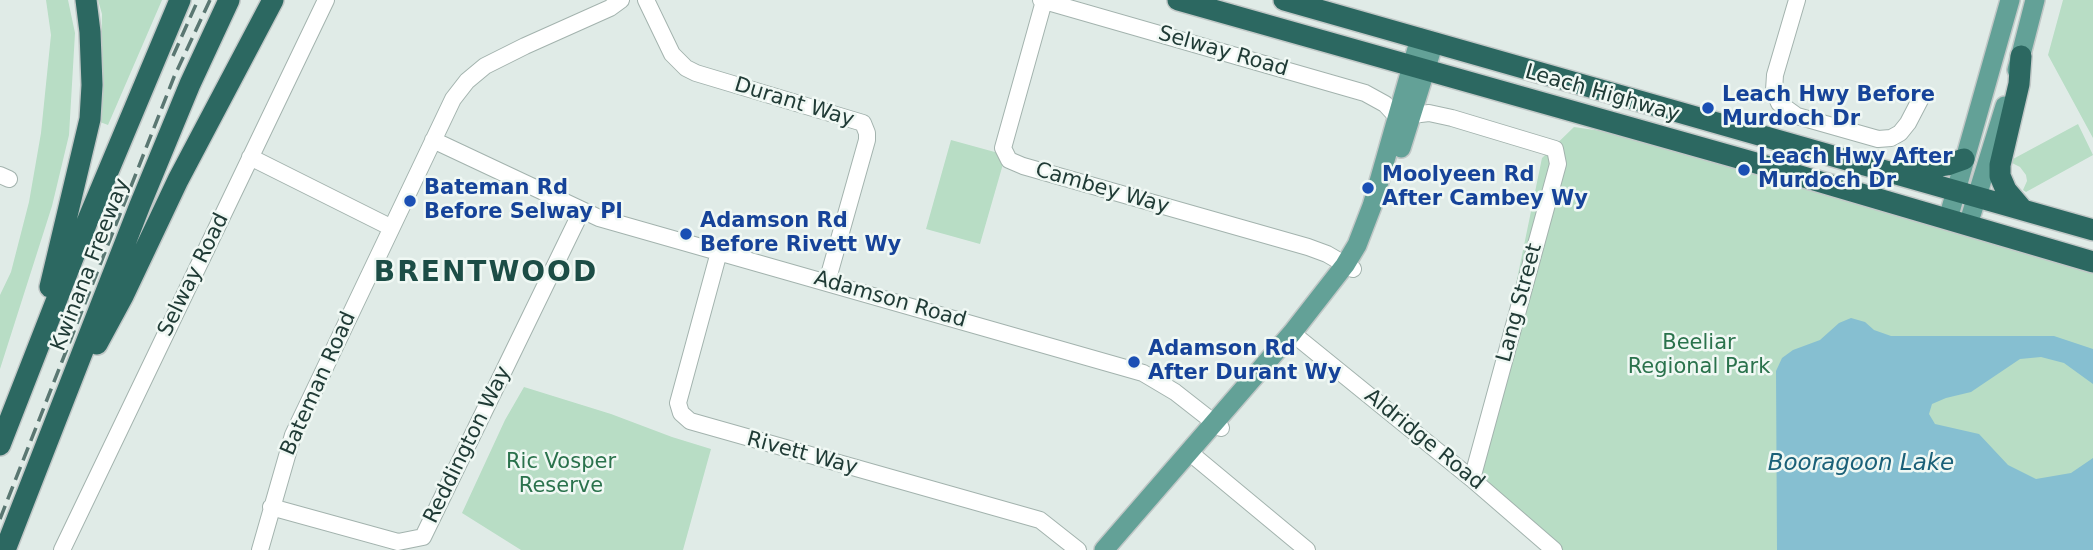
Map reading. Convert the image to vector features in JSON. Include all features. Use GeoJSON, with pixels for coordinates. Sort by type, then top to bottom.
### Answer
{"type":"FeatureCollection","features":[{"type":"Feature","properties":{"kind":"highway"},"geometry":{"type":"LineString","coordinates":[[33,361],[90,119],[92,85],[86,0]]}},
{"type":"Feature","properties":{"kind":"highway","name":"Kwinana Freeway"},"geometry":{"type":"LineString","coordinates":[[0,445],[104,182],[180,0]]}},
{"type":"Feature","properties":{"kind":"highway","name":"Kwinana Freeway"},"geometry":{"type":"LineString","coordinates":[[5,550],[140,205],[190,84],[229,0]]}},
{"type":"Feature","properties":{"kind":"highway"},"geometry":{"type":"LineString","coordinates":[[63,404],[123,296],[178,180],[273,0]]}},
{"type":"Feature","properties":{"kind":"highway","name":"Leach Highway"},"geometry":{"type":"LineString","coordinates":[[1178,0],[1756,163],[2093,262]]}},
{"type":"Feature","properties":{"kind":"highway","name":"Leach Highway"},"geometry":{"type":"LineString","coordinates":[[1289,1],[2093,230]]}},
{"type":"Feature","properties":{"kind":"highway"},"geometry":{"type":"LineString","coordinates":[[2021,56],[2019,84],[2000,165],[2000,176],[2006,190],[2023,210]]}},
{"type":"Feature","properties":{"kind":"highway"},"geometry":{"type":"LineString","coordinates":[[1756,163],[1763,135]]}},
{"type":"Feature","properties":{"kind":"highway"},"geometry":{"type":"LineString","coordinates":[[1895,173],[1947,165],[1964,159]]}},
{"type":"Feature","properties":{"kind":"main road"},"geometry":{"type":"LineString","coordinates":[[1948,219],[2010,0]]}},
{"type":"Feature","properties":{"kind":"main road"},"geometry":{"type":"LineString","coordinates":[[1968,225],[2021,56],[2035,0]]}},
{"type":"Feature","properties":{"kind":"main road"},"geometry":{"type":"LineString","coordinates":[[1104,550],[1218,425],[1349,267],[1405,116],[1427,40]]}},
{"type":"Feature","properties":{"kind":"main road"},"geometry":{"type":"LineString","coordinates":[[1116,550],[1192,454]]}},
{"type":"Feature","properties":{"kind":"street","name":"Selway Road"},"geometry":{"type":"LineString","coordinates":[[62,550],[326,0]]}},
{"type":"Feature","properties":{"kind":"street","name":"Bateman Road"},"geometry":{"type":"LineString","coordinates":[[260,550],[293,435],[453,99],[467,81],[485,66],[610,8],[621,0]]}},
{"type":"Feature","properties":{"kind":"street","name":"Durant Way"},"geometry":{"type":"LineString","coordinates":[[646,0],[672,54],[686,68],[863,123],[867,140],[827,282]]}},
{"type":"Feature","properties":{"kind":"street","name":"Selway Road"},"geometry":{"type":"LineString","coordinates":[[1042,0],[1365,93],[1405,116]]}},
{"type":"Feature","properties":{"kind":"street","name":"Cambey Way"},"geometry":{"type":"LineString","coordinates":[[1042,0],[1003,148],[1009,160],[1308,247],[1349,267]]}},
{"type":"Feature","properties":{"kind":"street"},"geometry":{"type":"LineString","coordinates":[[1797,0],[1775,75],[1774,90],[1779,103],[1797,116],[1878,139],[1891,138],[1900,133],[1921,98]]}},
{"type":"Feature","properties":{"kind":"street","name":"Lang Street"},"geometry":{"type":"LineString","coordinates":[[1405,116],[1424,113],[1452,118],[1555,149],[1557,169],[1472,479]]}},
{"type":"Feature","properties":{"kind":"street","name":"Adamson Road"},"geometry":{"type":"LineString","coordinates":[[433,140],[581,212],[1143,373],[1175,392],[1218,425]]}},
{"type":"Feature","properties":{"kind":"street"},"geometry":{"type":"LineString","coordinates":[[250,158],[390,227]]}},
{"type":"Feature","properties":{"kind":"street","name":"Reddington Way"},"geometry":{"type":"LineString","coordinates":[[271,507],[398,542],[423,537],[581,212]]}},
{"type":"Feature","properties":{"kind":"street","name":"Rivett Way"},"geometry":{"type":"LineString","coordinates":[[719,252],[678,403],[681,413],[690,421],[1040,520],[1077,550]]}},
{"type":"Feature","properties":{"kind":"street","name":"Aldridge Road"},"geometry":{"type":"LineString","coordinates":[[1295,335],[1472,479],[1554,550]]}},
{"type":"Feature","properties":{"kind":"street"},"geometry":{"type":"LineString","coordinates":[[1192,454],[1307,550]]}},
{"type":"Feature","properties":{"kind":"green space"},"geometry":{"type":"Polygon","coordinates":[[[46,0],[68,0],[75,33],[69,135],[52,206],[0,369],[0,295],[11,272],[29,202],[41,133],[51,35],[46,0]]]}},
{"type":"Feature","properties":{"kind":"green space"},"geometry":{"type":"Polygon","coordinates":[[[98,0],[162,0],[108,125],[100,122],[102,14],[98,0]]]}},
{"type":"Feature","properties":{"kind":"green space"},"geometry":{"type":"Polygon","coordinates":[[[2063,0],[2093,0],[2093,138],[2048,55],[2063,0]]]}},
{"type":"Feature","properties":{"kind":"green space"},"geometry":{"type":"Polygon","coordinates":[[[2078,124],[2093,155],[2026,192],[2023,190],[2027,181],[2026,175],[2020,167],[2012,163],[2013,159],[2078,124]]]}},
{"type":"Feature","properties":{"kind":"green space","name":"Beeliar Regional Park"},"geometry":{"type":"Polygon","coordinates":[[[1574,127],[1622,134],[2093,270],[2093,550],[1562,550],[1485,486],[1479,473],[1542,158],[1574,127]]]}},
{"type":"Feature","properties":{"kind":"green space"},"geometry":{"type":"Polygon","coordinates":[[[951,140],[1002,154],[1003,164],[980,244],[926,229],[951,140]]]}},
{"type":"Feature","properties":{"kind":"green space","name":"Ric Vosper Reserve"},"geometry":{"type":"Polygon","coordinates":[[[524,387],[711,449],[683,550],[521,550],[462,513],[505,420],[524,387]]]}},
{"type":"Feature","properties":{"kind":"water","name":"Booragoon Lake"},"geometry":{"type":"Polygon","coordinates":[[[1851,318],[1891,336],[2054,336],[2093,349],[2093,384],[2064,363],[2041,357],[2020,359],[1971,392],[1932,404],[1929,414],[1935,424],[1979,434],[2008,465],[2036,479],[2071,473],[2093,458],[2093,550],[1777,550],[1776,371],[1782,358],[1793,350],[1820,340],[1839,323],[1851,318]]]}},
{"type":"Feature","properties":{"kind":"railway"},"geometry":{"type":"LineString","coordinates":[[173,56],[198,0]]}},
{"type":"Feature","properties":{"kind":"railway"},"geometry":{"type":"LineString","coordinates":[[0,519],[174,77],[210,0]]}},
{"type":"Feature","properties":{"kind":"place","name":"Leach Hwy Before Murdoch Dr"},"geometry":{"type":"Point","coordinates":[1708,108]}},
{"type":"Feature","properties":{"kind":"place","name":"Leach Hwy After Murdoch Dr"},"geometry":{"type":"Point","coordinates":[1744,170]}},
{"type":"Feature","properties":{"kind":"place","name":"Moolyeen Rd After Cambey Wy"},"geometry":{"type":"Point","coordinates":[1368,188]}},
{"type":"Feature","properties":{"kind":"place","name":"Bateman Rd Before Selway Pl"},"geometry":{"type":"Point","coordinates":[410,201]}},
{"type":"Feature","properties":{"kind":"place","name":"Adamson Rd Before Rivett Wy"},"geometry":{"type":"Point","coordinates":[686,234]}},
{"type":"Feature","properties":{"kind":"place","name":"Adamson Rd After Durant Wy"},"geometry":{"type":"Point","coordinates":[1134,362]}},
{"type":"Feature","properties":{"kind":"district","name":"BRENTWOOD"},"geometry":{"type":"Point","coordinates":[486,274]}}]}
